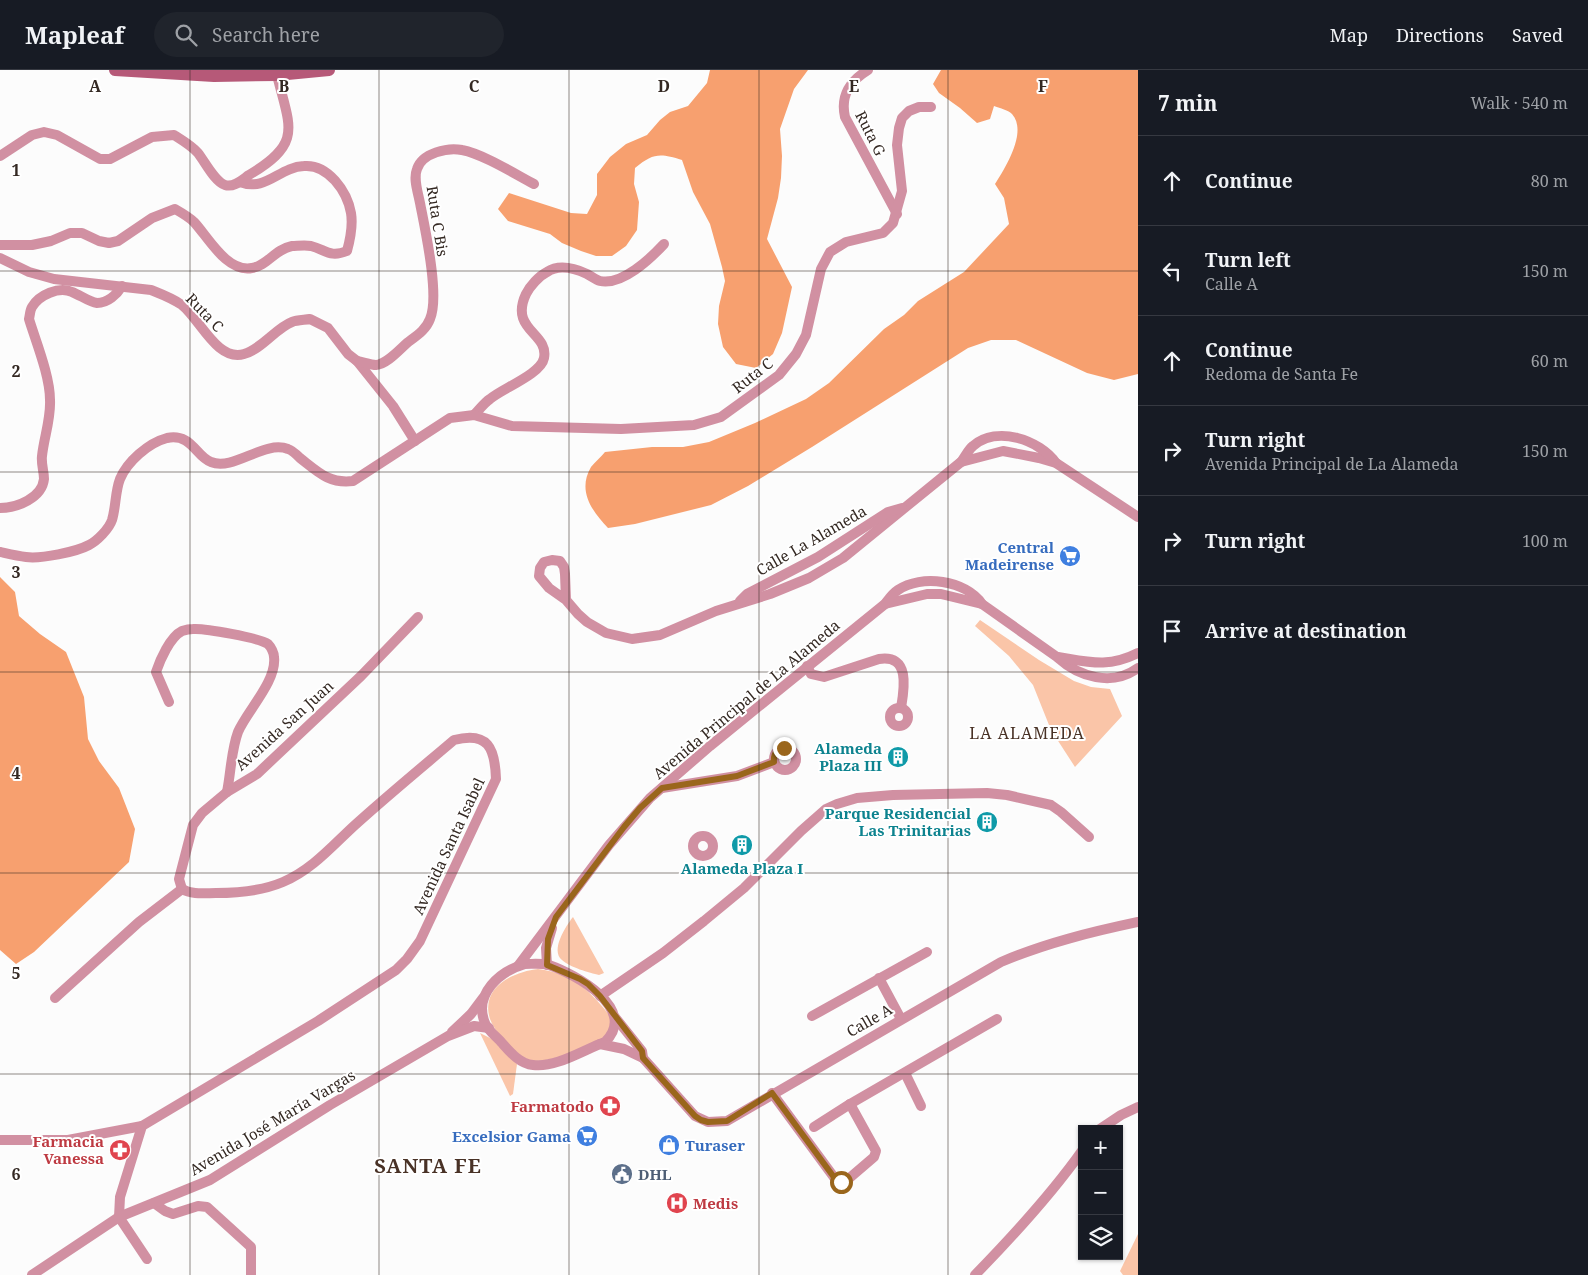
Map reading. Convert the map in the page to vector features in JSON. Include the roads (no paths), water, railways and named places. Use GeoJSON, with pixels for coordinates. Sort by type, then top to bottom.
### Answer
{"type":"FeatureCollection","features":[{"type":"Feature","properties":{"kind":"main road"},"geometry":{"type":"LineString","coordinates":[[115,70],[192,72],[329,70]]}},
{"type":"Feature","properties":{"kind":"street","name":"Ruta G"},"geometry":{"type":"LineString","coordinates":[[868,70],[847,88],[843,108],[845,117],[897,214]]}},
{"type":"Feature","properties":{"kind":"street"},"geometry":{"type":"LineString","coordinates":[[0,156],[32,135],[44,132],[57,135],[100,159],[110,159],[152,137],[174,135],[198,153],[219,181],[225,186],[231,186],[267,164],[284,148],[289,128],[279,72]]}},
{"type":"Feature","properties":{"kind":"street","name":"Ruta C"},"geometry":{"type":"LineString","coordinates":[[0,552],[27,557],[44,556],[89,545],[112,522],[120,480],[128,465],[146,450],[168,438],[180,438],[196,447],[209,462],[220,464],[274,447],[288,449],[325,477],[340,483],[353,482],[450,418],[474,415],[512,426],[621,429],[694,425],[721,417],[780,375],[796,354],[806,335],[821,269],[830,252],[846,242],[883,233],[893,223],[902,191],[897,145],[902,118],[909,111],[919,107],[931,107]]}},
{"type":"Feature","properties":{"kind":"street","name":"Ruta C Bis"},"geometry":{"type":"LineString","coordinates":[[358,361],[376,365],[389,359],[426,328],[431,318],[433,290],[426,231],[416,181],[416,170],[421,161],[438,152],[462,150],[477,155],[534,184]]}},
{"type":"Feature","properties":{"kind":"street"},"geometry":{"type":"LineString","coordinates":[[0,245],[32,245],[51,241],[70,233],[82,233],[109,244],[118,241],[152,218],[175,209],[194,222],[230,263],[240,268],[252,268],[290,246],[310,246],[330,254],[339,254],[347,251],[350,239],[351,214],[344,192],[331,176],[318,167],[304,166],[289,169],[272,179],[249,186],[240,182]]}},
{"type":"Feature","properties":{"kind":"street"},"geometry":{"type":"LineString","coordinates":[[474,415],[490,398],[539,368],[544,358],[543,346],[524,321],[521,311],[528,290],[546,272],[557,267],[570,268],[600,281],[613,280],[649,260],[664,244]]}},
{"type":"Feature","properties":{"kind":"street","name":"Ruta C"},"geometry":{"type":"LineString","coordinates":[[0,258],[29,272],[54,279],[151,290],[164,295],[182,305],[226,354],[246,354],[291,322],[310,319],[328,328],[348,354],[358,361],[393,406],[415,441]]}},
{"type":"Feature","properties":{"kind":"street"},"geometry":{"type":"LineString","coordinates":[[0,508],[22,504],[32,498],[39,492],[44,479],[41,460],[49,418],[50,399],[29,319],[31,308],[44,295],[56,291],[70,290],[97,303],[116,295],[122,286]]}},
{"type":"Feature","properties":{"kind":"street"},"geometry":{"type":"LineString","coordinates":[[1003,451],[1004,437]]}},
{"type":"Feature","properties":{"kind":"street","name":"Calle La Alameda"},"geometry":{"type":"LineString","coordinates":[[566,600],[578,614],[596,628],[620,637],[632,639],[660,635],[737,604],[770,594],[809,578],[825,569],[875,534],[903,508],[961,462],[972,447],[982,440],[1017,437],[1028,441],[1050,455],[1056,464]]}},
{"type":"Feature","properties":{"kind":"street","name":"Calle La Alameda"},"geometry":{"type":"LineString","coordinates":[[961,462],[1003,451],[1039,458],[1056,464],[1138,517]]}},
{"type":"Feature","properties":{"kind":"street","name":"Calle La Alameda"},"geometry":{"type":"LineString","coordinates":[[737,604],[747,594],[818,557],[888,512],[903,508]]}},
{"type":"Feature","properties":{"kind":"street"},"geometry":{"type":"LineString","coordinates":[[818,557],[825,569]]}},
{"type":"Feature","properties":{"kind":"street","name":"Avenida Principal de La Alameda"},"geometry":{"type":"LineString","coordinates":[[518,966],[640,808],[903,587],[917,582],[956,584],[977,597],[982,604],[1078,672],[1093,677],[1114,678],[1123,676],[1138,668]]}},
{"type":"Feature","properties":{"kind":"street"},"geometry":{"type":"LineString","coordinates":[[927,594],[931,582]]}},
{"type":"Feature","properties":{"kind":"street","name":"Avenida Principal de La Alameda"},"geometry":{"type":"LineString","coordinates":[[885,604],[927,594],[941,594],[982,604]]}},
{"type":"Feature","properties":{"kind":"street","name":"Avenida San Juan"},"geometry":{"type":"LineString","coordinates":[[182,889],[179,879],[193,825],[202,813],[227,792],[257,774],[361,676],[418,617]]}},
{"type":"Feature","properties":{"kind":"street"},"geometry":{"type":"LineString","coordinates":[[169,702],[156,672],[165,651],[174,638],[182,631],[193,628],[249,638],[269,645],[274,656],[274,664],[267,685],[239,732],[233,752],[227,792]]}},
{"type":"Feature","properties":{"kind":"street","name":"Avenida Principal de La Alameda"},"geometry":{"type":"LineString","coordinates":[[1057,657],[1092,663],[1111,663],[1138,654]]}},
{"type":"Feature","properties":{"kind":"street"},"geometry":{"type":"LineString","coordinates":[[807,666],[811,674],[824,676],[879,659],[886,658],[892,660],[902,669],[904,676],[901,708]]}},
{"type":"Feature","properties":{"kind":"street"},"geometry":{"type":"LineString","coordinates":[[1111,663],[1114,678]]}},
{"type":"Feature","properties":{"kind":"street","name":"Avenida Santa Isabel"},"geometry":{"type":"LineString","coordinates":[[142,1126],[318,1021],[396,970],[407,959],[420,941],[496,778],[494,752],[488,744],[476,738],[466,737],[454,740],[316,861],[299,874],[283,882],[236,893],[191,893],[182,889]]}},
{"type":"Feature","properties":{"kind":"street"},"geometry":{"type":"LineString","coordinates":[[662,788],[737,776],[774,762]]}},
{"type":"Feature","properties":{"kind":"street"},"geometry":{"type":"LineString","coordinates":[[600,996],[704,921],[744,888],[801,831],[826,809],[837,804],[857,798],[893,796],[987,793],[1007,795],[1051,805],[1089,837]]}},
{"type":"Feature","properties":{"kind":"street"},"geometry":{"type":"LineString","coordinates":[[55,998],[138,922],[182,889]]}},
{"type":"Feature","properties":{"kind":"street","name":"Avenida Principal de La Alameda"},"geometry":{"type":"LineString","coordinates":[[547,965],[548,939],[556,917]]}},
{"type":"Feature","properties":{"kind":"street","name":"Calle A"},"geometry":{"type":"LineString","coordinates":[[600,1044],[624,1049],[643,1058],[695,1116],[701,1120],[708,1122],[727,1121],[772,1093],[1001,962],[1064,939],[1138,922]]}},
{"type":"Feature","properties":{"kind":"street"},"geometry":{"type":"LineString","coordinates":[[812,1016],[927,952]]}},
{"type":"Feature","properties":{"kind":"street"},"geometry":{"type":"LineString","coordinates":[[525,964],[547,965],[580,979],[600,996],[614,1016],[615,1026],[612,1035],[605,1042],[555,1064],[546,1066],[532,1065],[515,1056],[489,1028],[482,1013],[484,997],[496,979],[504,973],[525,964]]}},
{"type":"Feature","properties":{"kind":"street"},"geometry":{"type":"LineString","coordinates":[[879,978],[901,1019]]}},
{"type":"Feature","properties":{"kind":"street","name":"Avenida José María Vargas"},"geometry":{"type":"LineString","coordinates":[[448,1036],[471,1014],[484,997]]}},
{"type":"Feature","properties":{"kind":"street","name":"Calle A"},"geometry":{"type":"LineString","coordinates":[[614,1016],[642,1051],[643,1058]]}},
{"type":"Feature","properties":{"kind":"street"},"geometry":{"type":"LineString","coordinates":[[814,1127],[850,1104],[997,1019]]}},
{"type":"Feature","properties":{"kind":"street","name":"Avenida José María Vargas"},"geometry":{"type":"LineString","coordinates":[[32,1275],[119,1217],[210,1180],[330,1105],[448,1036],[474,1026],[489,1028]]}},
{"type":"Feature","properties":{"kind":"street"},"geometry":{"type":"LineString","coordinates":[[905,1073],[922,1106]]}},
{"type":"Feature","properties":{"kind":"street"},"geometry":{"type":"LineString","coordinates":[[772,1093],[836,1180],[841,1182],[846,1181],[874,1157],[876,1151],[850,1104]]}},
{"type":"Feature","properties":{"kind":"street"},"geometry":{"type":"LineString","coordinates":[[1106,1125],[1138,1107]]}},
{"type":"Feature","properties":{"kind":"street"},"geometry":{"type":"LineString","coordinates":[[0,1140],[68,1140],[142,1126],[120,1197],[119,1217],[147,1259]]}},
{"type":"Feature","properties":{"kind":"street"},"geometry":{"type":"LineString","coordinates":[[975,1275],[1008,1242],[1078,1157]]}},
{"type":"Feature","properties":{"kind":"street"},"geometry":{"type":"LineString","coordinates":[[154,1203],[173,1214],[198,1206],[210,1208],[251,1247],[251,1275]]}},
{"type":"Feature","properties":{"kind":"place","name":"Central Madeirense"},"geometry":{"type":"Point","coordinates":[1070,556]}},
{"type":"Feature","properties":{"kind":"place","name":"Alameda Plaza III"},"geometry":{"type":"Point","coordinates":[898,757]}},
{"type":"Feature","properties":{"kind":"place","name":"Parque Residencial Las Trinitarias"},"geometry":{"type":"Point","coordinates":[987,822]}},
{"type":"Feature","properties":{"kind":"place","name":"Alameda Plaza I"},"geometry":{"type":"Point","coordinates":[742,845]}},
{"type":"Feature","properties":{"kind":"place","name":"Farmatodo"},"geometry":{"type":"Point","coordinates":[610,1106]}},
{"type":"Feature","properties":{"kind":"place","name":"Excelsior Gama"},"geometry":{"type":"Point","coordinates":[587,1136]}},
{"type":"Feature","properties":{"kind":"place","name":"Turaser"},"geometry":{"type":"Point","coordinates":[669,1145]}},
{"type":"Feature","properties":{"kind":"place","name":"Farmacia Vanessa"},"geometry":{"type":"Point","coordinates":[120,1150]}},
{"type":"Feature","properties":{"kind":"place","name":"DHL"},"geometry":{"type":"Point","coordinates":[622,1174]}},
{"type":"Feature","properties":{"kind":"place","name":"Medis"},"geometry":{"type":"Point","coordinates":[677,1203]}},
{"type":"Feature","properties":{"kind":"district","name":"LA ALAMEDA"},"geometry":{"type":"Point","coordinates":[1027,733]}},
{"type":"Feature","properties":{"kind":"district","name":"SANTA FE"},"geometry":{"type":"Point","coordinates":[428,1165]}}]}
